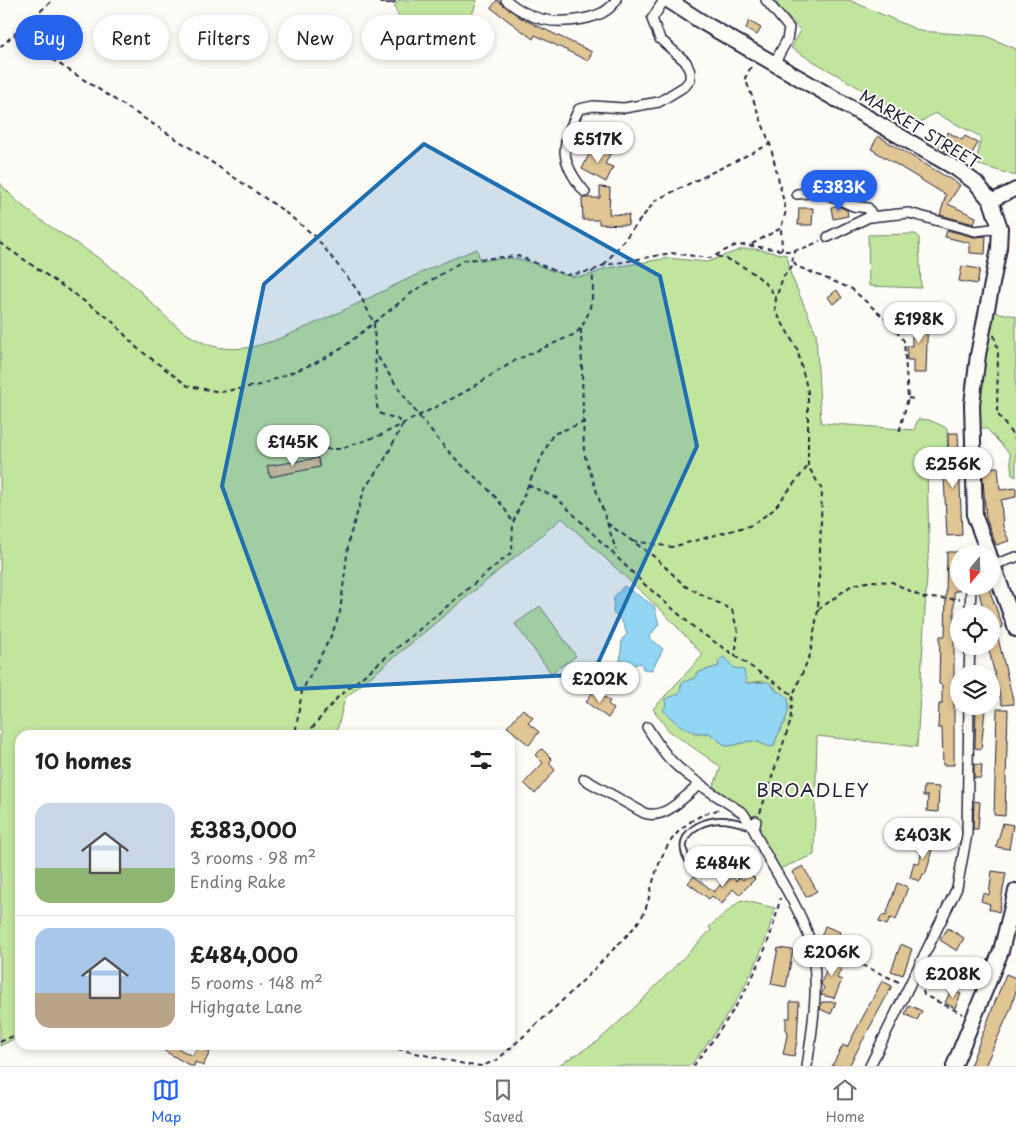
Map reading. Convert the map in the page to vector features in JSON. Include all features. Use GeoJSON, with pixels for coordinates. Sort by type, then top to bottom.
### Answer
{"type":"FeatureCollection","features":[{"type":"Feature","properties":{"kind":"main road","name":"MARKET STREET"},"geometry":{"type":"LineString","coordinates":[[668,0],[702,22],[775,62],[957,169],[976,182],[991,201],[1000,228],[999,248],[978,356],[972,404],[975,517],[984,545]]}},
{"type":"Feature","properties":{"kind":"main road"},"geometry":{"type":"LineString","coordinates":[[991,201],[1015,191]]}},
{"type":"Feature","properties":{"kind":"main road","name":"MARKET STREET"},"geometry":{"type":"LineString","coordinates":[[1000,587],[1016,629]]}},
{"type":"Feature","properties":{"kind":"main road"},"geometry":{"type":"LineString","coordinates":[[954,1066],[1001,951],[1016,891]]}},
{"type":"Feature","properties":{"kind":"street"},"geometry":{"type":"LineString","coordinates":[[506,0],[516,8],[535,18],[562,24],[592,17],[611,9],[616,0]]}},
{"type":"Feature","properties":{"kind":"street"},"geometry":{"type":"LineString","coordinates":[[585,192],[571,175],[566,162],[567,134],[579,109],[593,106],[624,108],[659,102],[690,80],[690,72],[686,62],[660,39],[652,19],[664,0]]}},
{"type":"Feature","properties":{"kind":"street"},"geometry":{"type":"LineString","coordinates":[[766,0],[789,28],[787,40],[775,62]]}},
{"type":"Feature","properties":{"kind":"street"},"geometry":{"type":"LineString","coordinates":[[797,194],[822,192],[853,206],[868,208],[873,217]]}},
{"type":"Feature","properties":{"kind":"street"},"geometry":{"type":"LineString","coordinates":[[828,237],[873,217],[909,213],[975,231],[1000,228]]}},
{"type":"Feature","properties":{"kind":"street"},"geometry":{"type":"LineString","coordinates":[[1000,556],[1016,557]]}},
{"type":"Feature","properties":{"kind":"street"},"geometry":{"type":"LineString","coordinates":[[970,595],[970,605]]}},
{"type":"Feature","properties":{"kind":"street"},"geometry":{"type":"LineString","coordinates":[[870,1066],[910,988],[957,888],[967,834],[969,715]]}},
{"type":"Feature","properties":{"kind":"street"},"geometry":{"type":"LineString","coordinates":[[647,727],[666,756],[682,772],[743,813],[754,826],[784,884],[810,941],[813,954],[814,1019],[807,1066]]}},
{"type":"Feature","properties":{"kind":"street"},"geometry":{"type":"LineString","coordinates":[[584,779],[644,813],[654,816],[661,815],[697,787],[703,787]]}},
{"type":"Feature","properties":{"kind":"lane"},"geometry":{"type":"LineString","coordinates":[[382,0],[392,0]]}},
{"type":"Feature","properties":{"kind":"lane"},"geometry":{"type":"LineString","coordinates":[[699,871],[689,863],[684,854],[683,846],[687,835],[698,827],[718,820],[734,821],[754,826]]}},
{"type":"Feature","properties":{"kind":"path"},"geometry":{"type":"LineString","coordinates":[[0,47],[53,0]]}},
{"type":"Feature","properties":{"kind":"path"},"geometry":{"type":"LineString","coordinates":[[14,35],[192,148],[281,209],[315,236],[358,292],[374,323],[377,407],[381,414],[397,418],[403,424]]}},
{"type":"Feature","properties":{"kind":"path"},"geometry":{"type":"LineString","coordinates":[[751,67],[745,78],[770,144],[786,212],[781,228],[782,250]]}},
{"type":"Feature","properties":{"kind":"path"},"geometry":{"type":"LineString","coordinates":[[604,265],[656,200],[770,144]]}},
{"type":"Feature","properties":{"kind":"path"},"geometry":{"type":"LineString","coordinates":[[750,245],[781,228]]}},
{"type":"Feature","properties":{"kind":"path"},"geometry":{"type":"LineString","coordinates":[[0,243],[110,319],[137,348],[188,386],[222,392],[260,385],[315,363],[341,349],[414,291],[464,260],[518,256],[566,275],[592,272],[604,265],[671,253],[710,258],[734,246],[750,245],[782,250],[797,250],[828,237]]}},
{"type":"Feature","properties":{"kind":"path"},"geometry":{"type":"LineString","coordinates":[[797,250],[792,260],[796,266],[852,289],[892,325],[904,341],[908,398],[899,433]]}},
{"type":"Feature","properties":{"kind":"path"},"geometry":{"type":"LineString","coordinates":[[716,256],[734,260],[770,287],[776,298]]}},
{"type":"Feature","properties":{"kind":"path"},"geometry":{"type":"LineString","coordinates":[[754,826],[768,791],[790,723],[794,695],[810,655],[818,610],[822,490],[808,466],[808,392],[797,349],[775,310],[776,298],[783,277],[794,262]]}},
{"type":"Feature","properties":{"kind":"path"},"geometry":{"type":"LineString","coordinates":[[592,272],[593,295],[581,329],[585,422],[584,453],[616,550]]}},
{"type":"Feature","properties":{"kind":"path"},"geometry":{"type":"LineString","coordinates":[[892,325],[897,322],[903,304]]}},
{"type":"Feature","properties":{"kind":"path"},"geometry":{"type":"LineString","coordinates":[[988,310],[998,351],[997,413],[1016,440]]}},
{"type":"Feature","properties":{"kind":"path"},"geometry":{"type":"LineString","coordinates":[[326,449],[340,449],[360,444],[403,424],[463,393],[516,360],[539,352],[575,334],[581,329]]}},
{"type":"Feature","properties":{"kind":"path"},"geometry":{"type":"LineString","coordinates":[[376,355],[400,391],[468,472],[492,491],[504,506],[513,523]]}},
{"type":"Feature","properties":{"kind":"path"},"geometry":{"type":"LineString","coordinates":[[908,398],[915,399]]}},
{"type":"Feature","properties":{"kind":"path"},"geometry":{"type":"LineString","coordinates":[[310,730],[337,698],[512,552],[513,523],[528,485],[553,434],[585,422]]}},
{"type":"Feature","properties":{"kind":"path"},"geometry":{"type":"LineString","coordinates":[[296,730],[302,692],[332,634],[340,612],[349,539],[362,495],[398,437],[403,424]]}},
{"type":"Feature","properties":{"kind":"path"},"geometry":{"type":"LineString","coordinates":[[633,541],[672,547],[752,525],[774,510],[808,466]]}},
{"type":"Feature","properties":{"kind":"path"},"geometry":{"type":"LineString","coordinates":[[528,485],[557,498],[643,583],[697,630],[794,695]]}},
{"type":"Feature","properties":{"kind":"path"},"geometry":{"type":"LineString","coordinates":[[607,523],[656,558],[685,586],[732,610],[738,632],[735,656]]}},
{"type":"Feature","properties":{"kind":"path"},"geometry":{"type":"LineString","coordinates":[[818,610],[852,585],[872,581],[892,582],[924,598],[970,600]]}},
{"type":"Feature","properties":{"kind":"path"},"geometry":{"type":"LineString","coordinates":[[515,1043],[587,977],[642,917],[668,843],[680,829],[705,813],[732,806]]}},
{"type":"Feature","properties":{"kind":"path"},"geometry":{"type":"LineString","coordinates":[[692,1066],[741,1000],[767,944],[781,889],[784,884]]}},
{"type":"Feature","properties":{"kind":"path"},"geometry":{"type":"LineString","coordinates":[[810,941],[910,988]]}},
{"type":"Feature","properties":{"kind":"path"},"geometry":{"type":"LineString","coordinates":[[915,976],[921,978],[924,995],[974,1021]]}},
{"type":"Feature","properties":{"kind":"path"},"geometry":{"type":"LineString","coordinates":[[0,1042],[15,1035]]}},
{"type":"Feature","properties":{"kind":"path"},"geometry":{"type":"LineString","coordinates":[[402,1050],[469,1065],[482,1066],[497,1060],[508,1050]]}},
{"type":"Feature","properties":{"kind":"highlighted area"},"geometry":{"type":"Polygon","coordinates":[[[424,144],[660,276],[697,446],[593,674],[296,689],[222,486],[264,284],[424,144]]]}},
{"type":"Feature","properties":{"kind":"green space"},"geometry":{"type":"Polygon","coordinates":[[[399,0],[477,0],[472,15],[398,15],[394,7],[399,0]]]}},
{"type":"Feature","properties":{"kind":"green space"},"geometry":{"type":"Polygon","coordinates":[[[773,0],[849,0],[920,31],[986,36],[1016,49],[1016,176],[976,164],[981,137],[935,113],[919,123],[791,48],[801,31],[773,0]]]}},
{"type":"Feature","properties":{"kind":"green space"},"geometry":{"type":"Polygon","coordinates":[[[0,183],[12,196],[40,219],[99,258],[130,282],[169,320],[186,333],[211,346],[234,349],[248,348],[278,339],[433,267],[477,249],[480,260],[519,259],[571,276],[592,274],[603,269],[668,258],[707,262],[742,249],[755,249],[787,255],[791,275],[816,333],[821,423],[914,430],[918,419],[929,420],[947,428],[948,471],[927,469],[929,541],[917,747],[817,736],[814,855],[779,869],[752,816],[713,788],[721,767],[668,730],[653,709],[703,655],[663,612],[562,518],[345,698],[337,730],[15,730],[15,1038],[0,1046],[0,183]],[[724,658],[719,666],[696,673],[696,677],[682,683],[679,695],[665,699],[666,706],[695,734],[709,733],[726,746],[751,741],[762,743],[769,747],[774,746],[779,731],[786,722],[775,687],[764,681],[745,683],[744,678],[724,658]]]}},
{"type":"Feature","properties":{"kind":"green space"},"geometry":{"type":"Polygon","coordinates":[[[916,234],[919,238],[921,288],[869,286],[868,235],[916,234]]]}},
{"type":"Feature","properties":{"kind":"green space"},"geometry":{"type":"Polygon","coordinates":[[[990,311],[1016,316],[1016,477],[1012,475],[1010,454],[986,428],[974,428],[990,311]]]}},
{"type":"Feature","properties":{"kind":"green space"},"geometry":{"type":"Polygon","coordinates":[[[540,606],[576,656],[551,673],[515,624],[540,606]]]}},
{"type":"Feature","properties":{"kind":"green space"},"geometry":{"type":"Polygon","coordinates":[[[741,900],[775,908],[769,931],[742,991],[718,1029],[690,1066],[557,1066],[597,1042],[632,1010],[711,930],[709,927],[741,900]]]}},
{"type":"Feature","properties":{"kind":"water"},"geometry":{"type":"Polygon","coordinates":[[[624,586],[654,606],[659,624],[649,637],[663,649],[652,670],[643,669],[641,663],[630,666],[620,663],[622,639],[627,634],[622,621],[613,613],[614,597],[624,586]]]}},
{"type":"Feature","properties":{"kind":"water"},"geometry":{"type":"Polygon","coordinates":[[[724,657],[734,668],[744,670],[746,683],[769,682],[777,692],[781,692],[788,698],[788,712],[774,746],[769,747],[762,743],[751,741],[726,746],[709,733],[695,732],[683,728],[663,710],[666,706],[665,699],[679,694],[682,683],[696,677],[696,673],[719,666],[718,661],[724,657]]]}},
{"type":"Feature","properties":{"kind":"building"},"geometry":{"type":"Polygon","coordinates":[[[497,0],[521,18],[592,52],[588,61],[535,35],[533,39],[491,8],[497,0]]]}},
{"type":"Feature","properties":{"kind":"building"},"geometry":{"type":"Polygon","coordinates":[[[749,21],[761,28],[757,35],[746,28],[749,21]]]}},
{"type":"Feature","properties":{"kind":"building"},"geometry":{"type":"Polygon","coordinates":[[[948,132],[962,140],[965,136],[978,143],[967,162],[939,147],[948,132]]]}},
{"type":"Feature","properties":{"kind":"building"},"geometry":{"type":"Polygon","coordinates":[[[878,136],[960,185],[948,204],[976,217],[974,224],[940,215],[946,195],[871,149],[878,136]]]}},
{"type":"Feature","properties":{"kind":"building"},"geometry":{"type":"Polygon","coordinates":[[[593,146],[610,154],[605,164],[613,167],[606,182],[582,169],[593,146]]]}},
{"type":"Feature","properties":{"kind":"building"},"geometry":{"type":"Polygon","coordinates":[[[600,187],[610,188],[609,214],[629,215],[628,225],[599,224],[599,220],[583,220],[582,198],[600,198],[600,187]]]}},
{"type":"Feature","properties":{"kind":"building"},"geometry":{"type":"Polygon","coordinates":[[[838,206],[847,210],[848,216],[833,219],[831,207],[838,206]]]}},
{"type":"Feature","properties":{"kind":"building"},"geometry":{"type":"Polygon","coordinates":[[[799,208],[813,208],[812,225],[798,225],[799,208]]]}},
{"type":"Feature","properties":{"kind":"building"},"geometry":{"type":"Polygon","coordinates":[[[947,230],[974,237],[986,236],[985,254],[970,253],[970,243],[945,237],[947,230]]]}},
{"type":"Feature","properties":{"kind":"building"},"geometry":{"type":"Polygon","coordinates":[[[962,266],[980,269],[977,284],[959,281],[962,266]]]}},
{"type":"Feature","properties":{"kind":"building"},"geometry":{"type":"Polygon","coordinates":[[[837,290],[842,298],[833,304],[828,297],[837,290]]]}},
{"type":"Feature","properties":{"kind":"building"},"geometry":{"type":"Polygon","coordinates":[[[917,310],[928,311],[926,373],[913,373],[913,360],[907,360],[907,346],[912,346],[912,336],[915,336],[917,310]]]}},
{"type":"Feature","properties":{"kind":"building"},"geometry":{"type":"Polygon","coordinates":[[[948,433],[958,433],[962,535],[947,536],[944,477],[949,476],[948,433]]]}},
{"type":"Feature","properties":{"kind":"building"},"geometry":{"type":"Polygon","coordinates":[[[318,458],[320,467],[270,477],[267,466],[318,458]]]}},
{"type":"Feature","properties":{"kind":"building"},"geometry":{"type":"Polygon","coordinates":[[[998,467],[1000,490],[1016,488],[1016,497],[1001,500],[1003,527],[1009,541],[996,545],[986,518],[982,468],[998,467]]]}},
{"type":"Feature","properties":{"kind":"building"},"geometry":{"type":"Polygon","coordinates":[[[947,552],[950,552],[950,595],[954,595],[954,605],[950,605],[950,655],[954,655],[954,665],[950,665],[950,715],[954,715],[954,765],[943,765],[942,728],[938,728],[939,704],[942,704],[942,685],[939,684],[940,636],[945,636],[947,552]]]}},
{"type":"Feature","properties":{"kind":"building"},"geometry":{"type":"Polygon","coordinates":[[[980,595],[991,595],[995,605],[982,605],[980,595]]]}},
{"type":"Feature","properties":{"kind":"building"},"geometry":{"type":"Polygon","coordinates":[[[1000,646],[1014,704],[1002,705],[1000,697],[1000,665],[993,665],[990,655],[1000,655],[1000,646]]]}},
{"type":"Feature","properties":{"kind":"building"},"geometry":{"type":"Polygon","coordinates":[[[594,690],[610,701],[608,704],[614,709],[608,718],[586,702],[594,690]]]}},
{"type":"Feature","properties":{"kind":"building"},"geometry":{"type":"Polygon","coordinates":[[[523,709],[533,718],[528,723],[539,732],[529,745],[515,734],[515,730],[511,730],[507,727],[523,709]]]}},
{"type":"Feature","properties":{"kind":"building"},"geometry":{"type":"Polygon","coordinates":[[[1000,709],[1008,709],[1005,816],[994,815],[997,715],[1000,715],[1000,709]]]}},
{"type":"Feature","properties":{"kind":"building"},"geometry":{"type":"Polygon","coordinates":[[[976,715],[984,715],[981,749],[975,748],[976,715]]]}},
{"type":"Feature","properties":{"kind":"building"},"geometry":{"type":"Polygon","coordinates":[[[542,749],[552,759],[549,763],[555,770],[535,794],[524,783],[543,763],[535,755],[542,749]]]}},
{"type":"Feature","properties":{"kind":"building"},"geometry":{"type":"Polygon","coordinates":[[[974,764],[982,765],[981,778],[974,778],[974,764]]]}},
{"type":"Feature","properties":{"kind":"building"},"geometry":{"type":"Polygon","coordinates":[[[924,786],[939,787],[938,812],[927,811],[928,796],[923,796],[924,786]]]}},
{"type":"Feature","properties":{"kind":"building"},"geometry":{"type":"Polygon","coordinates":[[[974,801],[980,802],[978,829],[973,829],[974,801]]]}},
{"type":"Feature","properties":{"kind":"building"},"geometry":{"type":"Polygon","coordinates":[[[1003,823],[1013,825],[1009,849],[996,847],[1003,823]]]}},
{"type":"Feature","properties":{"kind":"building"},"geometry":{"type":"Polygon","coordinates":[[[925,837],[934,838],[929,863],[925,875],[923,874],[920,881],[910,878],[914,862],[919,864],[925,837]]]}},
{"type":"Feature","properties":{"kind":"building"},"geometry":{"type":"Polygon","coordinates":[[[803,866],[817,891],[806,897],[792,872],[803,866]]]}},
{"type":"Feature","properties":{"kind":"building"},"geometry":{"type":"Polygon","coordinates":[[[992,871],[1006,873],[999,912],[989,909],[990,904],[981,901],[983,893],[989,895],[992,871]]]}},
{"type":"Feature","properties":{"kind":"building"},"geometry":{"type":"Polygon","coordinates":[[[749,873],[755,879],[739,895],[733,889],[722,904],[712,896],[709,899],[688,883],[694,876],[714,892],[720,885],[722,887],[732,877],[736,881],[740,877],[743,880],[749,873]]]}},
{"type":"Feature","properties":{"kind":"building"},"geometry":{"type":"Polygon","coordinates":[[[897,883],[908,887],[896,920],[890,918],[887,925],[879,922],[882,915],[886,916],[897,883]]]}},
{"type":"Feature","properties":{"kind":"building"},"geometry":{"type":"Polygon","coordinates":[[[825,926],[840,932],[835,946],[820,940],[825,926]]]}},
{"type":"Feature","properties":{"kind":"building"},"geometry":{"type":"Polygon","coordinates":[[[948,928],[964,938],[957,951],[940,940],[948,928]]]}},
{"type":"Feature","properties":{"kind":"building"},"geometry":{"type":"Polygon","coordinates":[[[901,944],[912,949],[903,975],[891,971],[901,944]]]}},
{"type":"Feature","properties":{"kind":"building"},"geometry":{"type":"Polygon","coordinates":[[[778,948],[793,950],[786,987],[771,984],[778,948]]]}},
{"type":"Feature","properties":{"kind":"building"},"geometry":{"type":"Polygon","coordinates":[[[832,955],[845,960],[837,978],[842,980],[834,998],[821,995],[824,988],[821,984],[832,955]]]}},
{"type":"Feature","properties":{"kind":"building"},"geometry":{"type":"Polygon","coordinates":[[[1006,974],[1016,978],[1016,991],[1011,1008],[985,1066],[970,1066],[1006,974]]]}},
{"type":"Feature","properties":{"kind":"building"},"geometry":{"type":"Polygon","coordinates":[[[882,981],[892,986],[849,1066],[832,1066],[843,1045],[847,1047],[882,981]]]}},
{"type":"Feature","properties":{"kind":"building"},"geometry":{"type":"Polygon","coordinates":[[[951,990],[961,994],[955,1008],[945,1003],[951,990]]]}},
{"type":"Feature","properties":{"kind":"building"},"geometry":{"type":"Polygon","coordinates":[[[790,1002],[799,1002],[797,1041],[794,1056],[783,1054],[788,1031],[786,1031],[786,1018],[790,1018],[790,1002]]]}},
{"type":"Feature","properties":{"kind":"building"},"geometry":{"type":"Polygon","coordinates":[[[822,1002],[836,1002],[831,1014],[820,1009],[822,1002]]]}},
{"type":"Feature","properties":{"kind":"building"},"geometry":{"type":"Polygon","coordinates":[[[909,1005],[922,1011],[917,1020],[905,1014],[909,1005]]]}},
{"type":"Feature","properties":{"kind":"building"},"geometry":{"type":"Polygon","coordinates":[[[163,1050],[181,1050],[192,1056],[196,1050],[210,1052],[203,1066],[195,1062],[194,1066],[163,1050]]]}},
{"type":"Feature","properties":{"kind":"district","name":"BROADLEY"},"geometry":{"type":"Point","coordinates":[813,790]}}]}
